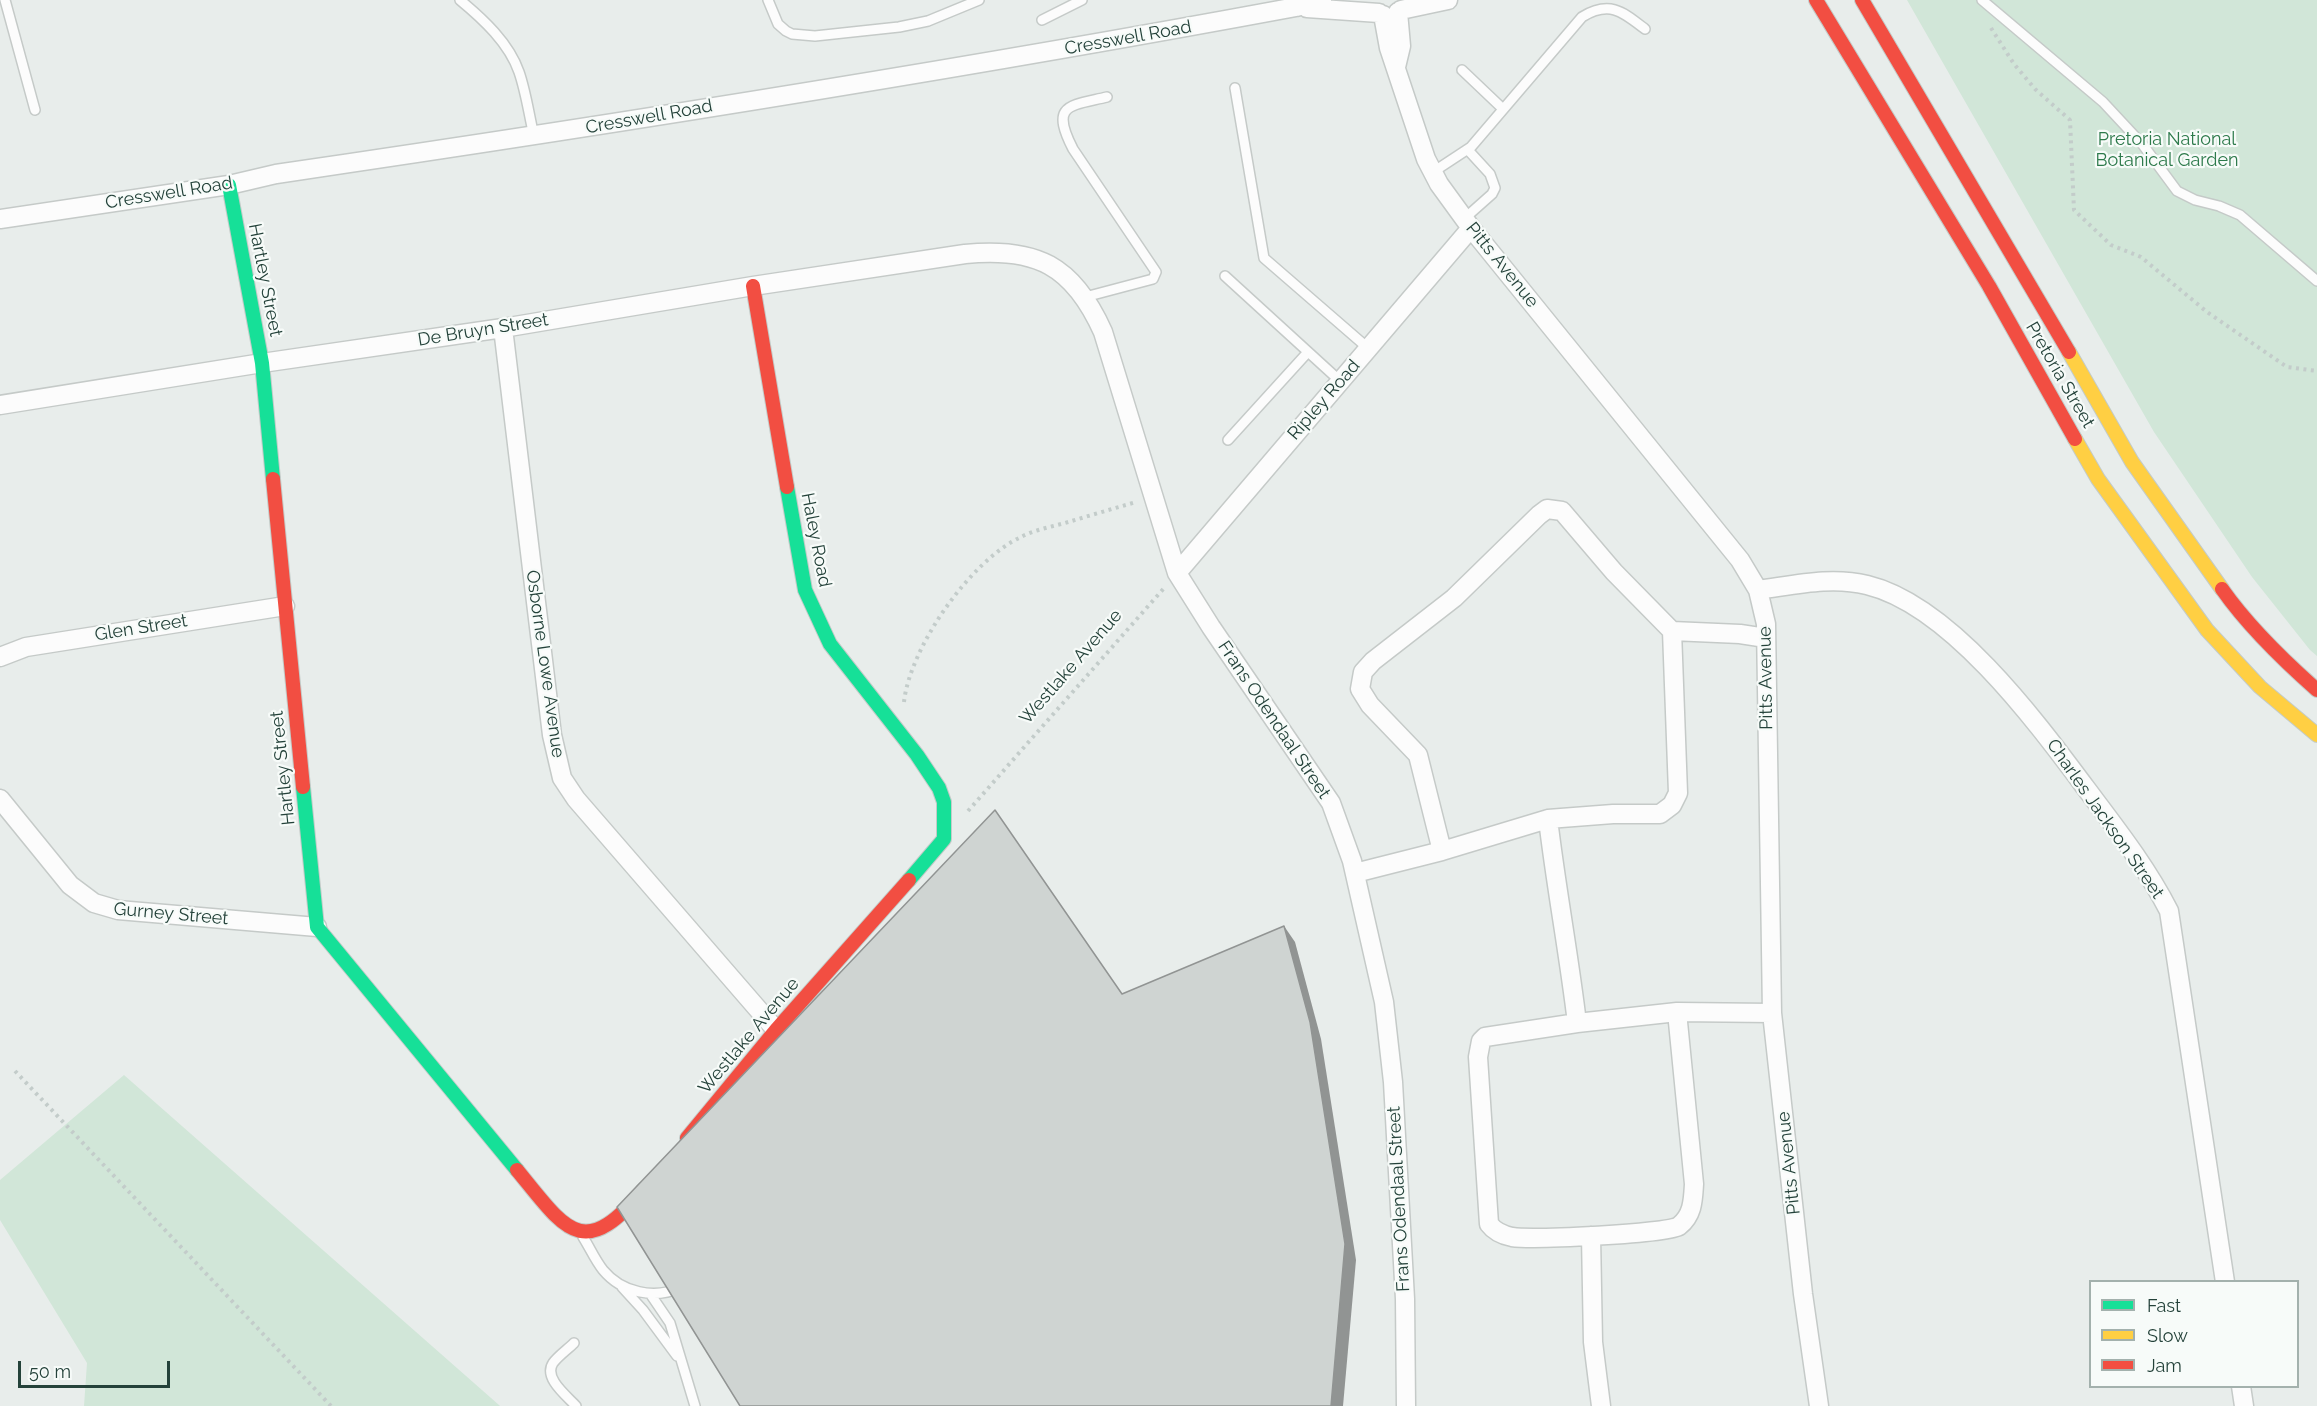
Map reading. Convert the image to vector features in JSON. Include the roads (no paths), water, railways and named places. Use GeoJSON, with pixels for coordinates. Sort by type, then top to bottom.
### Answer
{"type":"FeatureCollection","features":[{"type":"Feature","properties":{"kind":"street","name":"Cresswell Road"},"geometry":{"type":"LineString","coordinates":[[0,219],[229,185],[276,174],[534,136],[1120,40],[1296,7],[1322,0]]}},
{"type":"Feature","properties":{"kind":"street","name":"Cresswell Road"},"geometry":{"type":"LineString","coordinates":[[1296,7],[1390,8],[1448,0]]}},
{"type":"Feature","properties":{"kind":"street","name":"Pretoria Street"},"geometry":{"type":"LineString","coordinates":[[1816,0],[1989,286],[2098,478],[2207,630],[2260,687],[2317,735]]}},
{"type":"Feature","properties":{"kind":"street","name":"Pretoria Street"},"geometry":{"type":"LineString","coordinates":[[1862,0],[2011,250],[2132,462],[2231,602],[2293,669],[2317,690]]}},
{"type":"Feature","properties":{"kind":"street","name":"Pitts Avenue"},"geometry":{"type":"LineString","coordinates":[[1390,8],[1401,34],[1396,67],[1433,172],[1468,223],[1740,560],[1758,590],[1766,624],[1772,1013],[1803,1294],[1819,1406]]}},
{"type":"Feature","properties":{"kind":"street","name":"Hartley Street"},"geometry":{"type":"LineString","coordinates":[[229,185],[262,363],[317,927]]}},
{"type":"Feature","properties":{"kind":"street","name":"Ripley Road"},"geometry":{"type":"LineString","coordinates":[[1177,573],[1369,349],[1468,223]]}},
{"type":"Feature","properties":{"kind":"street","name":"Frans Odendaal Street"},"geometry":{"type":"LineString","coordinates":[[965,254],[994,251],[1013,252],[1034,257],[1063,275],[1085,297],[1103,332],[1177,573],[1331,803],[1355,873],[1384,1002],[1393,1082],[1405,1299],[1406,1406]]}},
{"type":"Feature","properties":{"kind":"street","name":"De Bruyn Street"},"geometry":{"type":"LineString","coordinates":[[0,405],[965,254]]}},
{"type":"Feature","properties":{"kind":"street","name":"Haley Road"},"geometry":{"type":"LineString","coordinates":[[753,286],[805,590],[830,644],[930,773],[939,788],[944,802],[944,838],[924,862]]}},
{"type":"Feature","properties":{"kind":"street","name":"Osborne Lowe Avenue"},"geometry":{"type":"LineString","coordinates":[[503,328],[543,668],[552,735],[562,778],[576,799],[776,1030]]}},
{"type":"Feature","properties":{"kind":"street"},"geometry":{"type":"LineString","coordinates":[[1355,873],[1442,851],[1548,819],[1613,814],[1660,814],[1672,805],[1678,793],[1672,631],[1614,572],[1562,511],[1547,509],[1454,598],[1373,661],[1363,672],[1360,689],[1370,705],[1419,755],[1442,851]]}},
{"type":"Feature","properties":{"kind":"street","name":"Charles Jackson Street"},"geometry":{"type":"LineString","coordinates":[[1758,590],[1832,580],[1868,585],[1905,599],[1947,630],[1990,671],[2034,720],[2154,881],[2169,911],[2225,1280]]}},
{"type":"Feature","properties":{"kind":"street","name":"Glen Street"},"geometry":{"type":"LineString","coordinates":[[0,657],[26,647],[285,606]]}},
{"type":"Feature","properties":{"kind":"street"},"geometry":{"type":"LineString","coordinates":[[1672,631],[1740,634],[1766,638]]}},
{"type":"Feature","properties":{"kind":"street","name":"Gurney Street"},"geometry":{"type":"LineString","coordinates":[[0,800],[70,885],[94,903],[118,910],[317,927]]}},
{"type":"Feature","properties":{"kind":"street"},"geometry":{"type":"LineString","coordinates":[[1548,819],[1555,882],[1569,953],[1577,1023]]}},
{"type":"Feature","properties":{"kind":"street","name":"Westlake Avenue"},"geometry":{"type":"LineString","coordinates":[[679,1147],[776,1030],[924,862]]}},
{"type":"Feature","properties":{"kind":"street"},"geometry":{"type":"LineString","coordinates":[[317,927],[552,1213],[581,1232],[600,1230],[627,1210],[650,1183]]}},
{"type":"Feature","properties":{"kind":"street"},"geometry":{"type":"LineString","coordinates":[[1677,1012],[1694,1184],[1691,1209],[1686,1219],[1670,1230],[1591,1236],[1514,1237],[1494,1230],[1489,1224],[1478,1057],[1481,1041],[1489,1035],[1677,1012],[1772,1013]]}},
{"type":"Feature","properties":{"kind":"street"},"geometry":{"type":"LineString","coordinates":[[1591,1236],[1593,1342],[1601,1406]]}},
{"type":"Feature","properties":{"kind":"street"},"geometry":{"type":"LineString","coordinates":[[2241,1388],[2244,1406]]}},
{"type":"Feature","properties":{"kind":"lane"},"geometry":{"type":"LineString","coordinates":[[5,0],[35,110]]}},
{"type":"Feature","properties":{"kind":"lane"},"geometry":{"type":"LineString","coordinates":[[460,0],[503,43],[518,70],[534,136]]}},
{"type":"Feature","properties":{"kind":"lane"},"geometry":{"type":"LineString","coordinates":[[768,0],[778,24],[792,34],[804,35],[899,27],[928,21],[979,0]]}},
{"type":"Feature","properties":{"kind":"lane"},"geometry":{"type":"LineString","coordinates":[[952,0],[953,12]]}},
{"type":"Feature","properties":{"kind":"lane"},"geometry":{"type":"LineString","coordinates":[[1042,20],[1082,0]]}},
{"type":"Feature","properties":{"kind":"lane"},"geometry":{"type":"LineString","coordinates":[[1982,0],[2103,102],[2143,145],[2177,191],[2195,200],[2219,206],[2240,215],[2317,281]]}},
{"type":"Feature","properties":{"kind":"lane"},"geometry":{"type":"LineString","coordinates":[[1433,172],[1468,150],[1582,16],[1593,10],[1614,8],[1645,29]]}},
{"type":"Feature","properties":{"kind":"lane"},"geometry":{"type":"LineString","coordinates":[[1462,70],[1503,109]]}},
{"type":"Feature","properties":{"kind":"lane"},"geometry":{"type":"LineString","coordinates":[[1235,88],[1264,258],[1369,349]]}},
{"type":"Feature","properties":{"kind":"lane"},"geometry":{"type":"LineString","coordinates":[[1085,297],[1153,279],[1156,272],[1064,132],[1062,119],[1064,113],[1072,105],[1107,97]]}},
{"type":"Feature","properties":{"kind":"lane"},"geometry":{"type":"LineString","coordinates":[[1468,150],[1490,174],[1495,188],[1468,223]]}},
{"type":"Feature","properties":{"kind":"lane"},"geometry":{"type":"LineString","coordinates":[[1225,276],[1340,381]]}},
{"type":"Feature","properties":{"kind":"lane"},"geometry":{"type":"LineString","coordinates":[[1228,440],[1308,352]]}},
{"type":"Feature","properties":{"kind":"lane"},"geometry":{"type":"LineString","coordinates":[[581,1232],[602,1269],[643,1310],[680,1360]]}},
{"type":"Feature","properties":{"kind":"lane"},"geometry":{"type":"LineString","coordinates":[[620,1285],[651,1295],[667,1294],[686,1286]]}},
{"type":"Feature","properties":{"kind":"lane"},"geometry":{"type":"LineString","coordinates":[[651,1295],[670,1323],[695,1406]]}},
{"type":"Feature","properties":{"kind":"lane"},"geometry":{"type":"LineString","coordinates":[[574,1343],[552,1364],[550,1373],[556,1384],[576,1406]]}},
{"type":"Feature","properties":{"kind":"park label","name":"Pretoria National Botanical Garden"},"geometry":{"type":"Point","coordinates":[2167,150]}}]}
